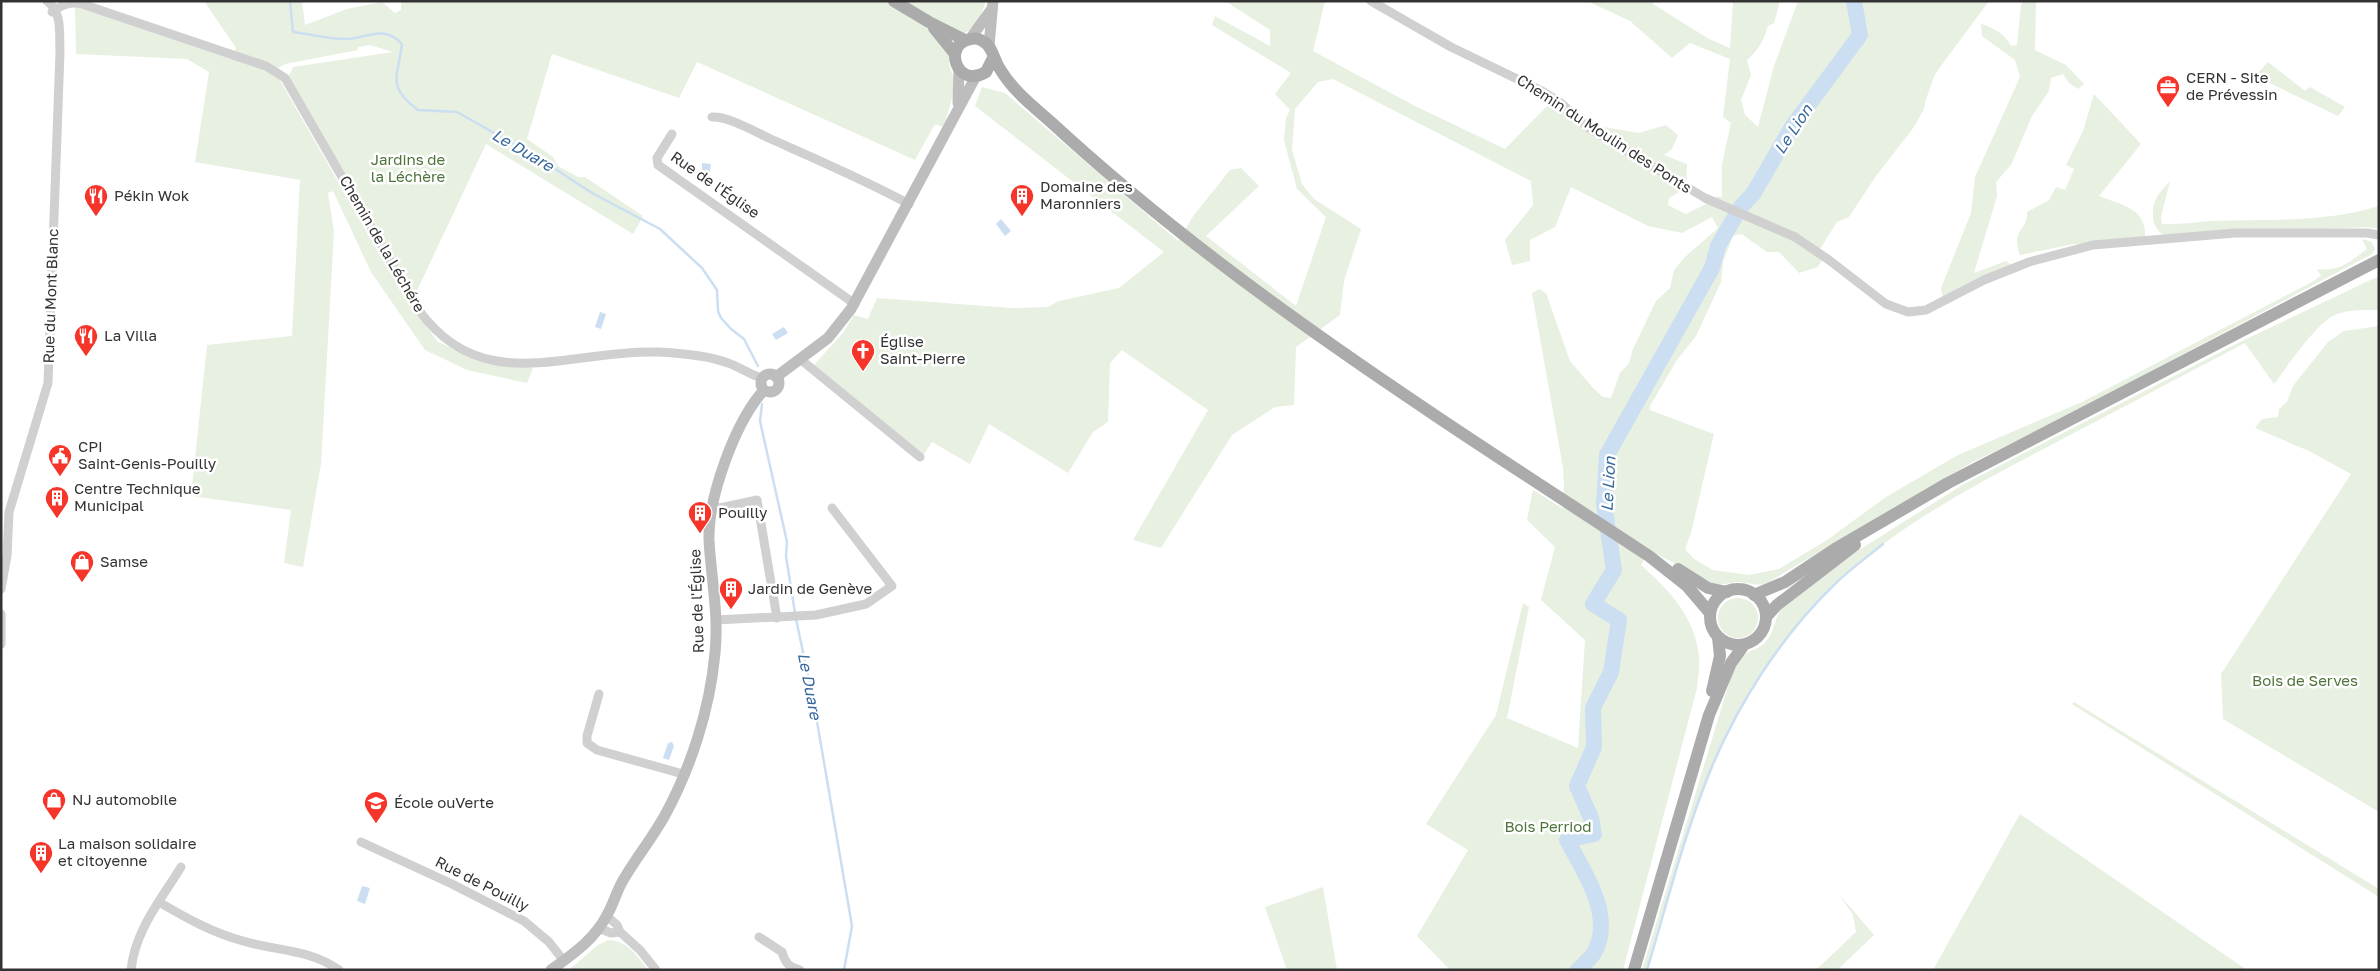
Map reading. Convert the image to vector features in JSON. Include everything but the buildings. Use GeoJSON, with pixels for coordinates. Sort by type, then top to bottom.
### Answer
{"type":"FeatureCollection","features":[{"type":"Feature","properties":{"kind":"main road"},"geometry":{"type":"LineString","coordinates":[[894,1],[962,44]]}},
{"type":"Feature","properties":{"kind":"main road"},"geometry":{"type":"LineString","coordinates":[[962,44],[979,39],[991,52],[1009,83],[1073,142],[1211,255],[1369,370],[1649,556],[1688,586],[1710,613]]}},
{"type":"Feature","properties":{"kind":"main road"},"geometry":{"type":"LineString","coordinates":[[962,44],[959,69],[964,74],[981,74],[1009,83]]}},
{"type":"Feature","properties":{"kind":"main road"},"geometry":{"type":"LineString","coordinates":[[981,74],[991,52]]}},
{"type":"Feature","properties":{"kind":"main road"},"geometry":{"type":"LineString","coordinates":[[1754,595],[1785,582],[1835,549],[1965,474],[2083,415],[2379,260]]}},
{"type":"Feature","properties":{"kind":"main road"},"geometry":{"type":"LineString","coordinates":[[1718,637],[1732,645],[1744,645],[1754,640],[1762,632],[1766,617],[1777,605],[1882,523]]}},
{"type":"Feature","properties":{"kind":"main road"},"geometry":{"type":"LineString","coordinates":[[1649,556],[1671,565],[1708,588],[1727,592],[1744,590],[1754,595],[1763,605],[1766,617]]}},
{"type":"Feature","properties":{"kind":"main road"},"geometry":{"type":"LineString","coordinates":[[1709,715],[1720,656],[1718,637],[1711,626],[1710,613],[1714,602],[1727,592]]}},
{"type":"Feature","properties":{"kind":"main road"},"geometry":{"type":"LineString","coordinates":[[1634,970],[1709,715],[1731,663],[1744,645]]}},
{"type":"Feature","properties":{"kind":"street"},"geometry":{"type":"LineString","coordinates":[[47,1],[53,11]]}},
{"type":"Feature","properties":{"kind":"street","name":"Chemin du Moulin des Ponts"},"geometry":{"type":"LineString","coordinates":[[1372,1],[1451,47],[1542,91],[1587,126],[1705,198],[1795,237],[1829,260],[1886,304],[1908,312],[1926,310],[1984,280],[2029,262],[2093,246],[2234,233],[2368,233],[2379,235]]}},
{"type":"Feature","properties":{"kind":"street","name":"Chemin de la Léchére"},"geometry":{"type":"LineString","coordinates":[[53,11],[73,2],[82,4],[266,66],[285,78],[418,309],[440,335],[454,346],[474,355],[507,362],[534,364],[643,352],[691,355],[731,364],[763,384]]}},
{"type":"Feature","properties":{"kind":"street"},"geometry":{"type":"LineString","coordinates":[[962,44],[992,6]]}},
{"type":"Feature","properties":{"kind":"street"},"geometry":{"type":"LineString","coordinates":[[991,52],[992,6]]}},
{"type":"Feature","properties":{"kind":"street","name":"Rue du Mont Blanc"},"geometry":{"type":"LineString","coordinates":[[1,589],[7,556],[9,512],[48,383],[60,74],[59,28],[53,11]]}},
{"type":"Feature","properties":{"kind":"street"},"geometry":{"type":"LineString","coordinates":[[958,106],[959,69]]}},
{"type":"Feature","properties":{"kind":"street"},"geometry":{"type":"LineString","coordinates":[[920,457],[800,359],[828,338],[840,326],[855,304],[950,126],[958,106],[981,74]]}},
{"type":"Feature","properties":{"kind":"street"},"geometry":{"type":"LineString","coordinates":[[712,117],[719,116],[760,134],[852,175],[909,204]]}},
{"type":"Feature","properties":{"kind":"street","name":"Rue de l'Église"},"geometry":{"type":"LineString","coordinates":[[672,134],[658,158],[658,165],[855,304]]}},
{"type":"Feature","properties":{"kind":"street","name":"Rue de l'Église"},"geometry":{"type":"LineString","coordinates":[[564,961],[582,948],[607,916],[620,884],[663,818],[683,774],[696,740],[716,652],[716,620],[709,540],[712,506],[721,475],[739,431],[763,384],[772,392],[776,389],[778,383],[776,377],[800,359]]}},
{"type":"Feature","properties":{"kind":"street"},"geometry":{"type":"LineString","coordinates":[[712,506],[720,508],[757,500],[777,618]]}},
{"type":"Feature","properties":{"kind":"street"},"geometry":{"type":"LineString","coordinates":[[716,620],[805,617],[866,604],[892,586],[832,508]]}},
{"type":"Feature","properties":{"kind":"street"},"geometry":{"type":"LineString","coordinates":[[1,614],[1,644]]}},
{"type":"Feature","properties":{"kind":"street"},"geometry":{"type":"LineString","coordinates":[[599,694],[586,736],[587,743],[598,750],[683,774]]}},
{"type":"Feature","properties":{"kind":"street","name":"Rue de Pouilly"},"geometry":{"type":"LineString","coordinates":[[361,842],[468,891],[524,920],[549,942],[564,961]]}},
{"type":"Feature","properties":{"kind":"street"},"geometry":{"type":"LineString","coordinates":[[131,970],[134,946],[143,926],[181,867]]}},
{"type":"Feature","properties":{"kind":"street"},"geometry":{"type":"LineString","coordinates":[[159,902],[182,916],[221,934],[246,942],[303,952],[339,970]]}},
{"type":"Feature","properties":{"kind":"street"},"geometry":{"type":"LineString","coordinates":[[607,916],[620,932],[640,950],[656,970]]}},
{"type":"Feature","properties":{"kind":"street"},"geometry":{"type":"LineString","coordinates":[[599,928],[611,932],[620,932]]}},
{"type":"Feature","properties":{"kind":"street"},"geometry":{"type":"LineString","coordinates":[[759,937],[782,952],[785,962],[800,970]]}},
{"type":"Feature","properties":{"kind":"street"},"geometry":{"type":"LineString","coordinates":[[551,970],[564,961]]}},
{"type":"Feature","properties":{"kind":"green space","name":"Jardins de la Léchère"},"geometry":{"type":"Polygon","coordinates":[[[204,1],[302,1],[305,25],[347,9],[382,2],[395,13],[401,10],[401,1],[986,1],[975,24],[964,34],[957,33],[945,46],[949,53],[949,65],[956,84],[944,127],[935,124],[915,160],[697,62],[679,98],[552,54],[527,139],[553,157],[558,166],[578,177],[585,177],[643,216],[633,234],[486,144],[414,297],[288,78],[293,67],[393,52],[370,45],[358,47],[358,50],[285,64],[274,70],[387,267],[411,306],[438,342],[472,357],[533,368],[527,383],[467,370],[425,350],[371,272],[333,191],[328,193],[334,231],[321,464],[303,567],[284,563],[291,510],[191,496],[207,345],[292,336],[300,180],[195,162],[209,72],[187,59],[76,54],[75,6],[231,59],[236,48],[204,1]]]}},
{"type":"Feature","properties":{"kind":"green space","name":"Bois Perriod"},"geometry":{"type":"Polygon","coordinates":[[[1225,1],[1325,1],[1313,51],[1413,105],[1505,149],[1550,103],[1580,123],[1639,133],[1666,125],[1678,135],[1672,149],[1664,155],[1687,164],[1686,188],[1669,198],[1668,205],[1686,214],[1708,203],[1710,197],[1722,197],[1722,164],[1731,123],[1723,117],[1730,59],[1690,43],[1672,58],[1630,21],[1587,1],[1653,1],[1653,4],[1709,39],[1730,48],[1733,1],[1780,1],[1774,23],[1768,26],[1760,45],[1747,60],[1751,75],[1741,100],[1745,115],[1758,127],[1774,66],[1798,1],[1989,1],[1935,74],[1924,109],[1914,127],[1876,176],[1849,217],[1837,222],[1820,249],[1822,260],[1818,267],[1799,273],[1779,252],[1767,252],[1742,234],[1733,236],[1723,262],[1721,282],[1696,336],[1677,360],[1650,406],[1650,410],[1714,434],[1691,533],[1685,549],[1694,559],[1713,570],[1749,575],[1779,569],[1827,540],[1886,497],[1958,455],[2082,402],[2310,283],[2321,276],[2317,269],[2332,269],[2344,265],[2367,249],[2362,239],[2372,242],[2375,249],[2372,254],[2045,427],[1971,463],[1765,584],[1736,582],[1715,584],[1649,550],[1641,565],[1671,594],[1686,617],[1697,642],[1699,668],[1697,688],[1623,970],[1450,970],[1417,936],[1468,850],[1426,824],[1496,715],[1523,603],[1529,607],[1507,718],[1578,748],[1585,640],[1541,600],[1555,547],[1527,520],[1533,490],[1562,508],[1564,487],[1563,468],[1532,293],[1539,289],[1546,293],[1570,361],[1593,388],[1603,397],[1611,398],[1620,373],[1629,363],[1633,349],[1656,301],[1670,288],[1674,270],[1685,257],[1718,228],[1712,217],[1682,233],[1648,226],[1571,187],[1555,227],[1530,240],[1530,261],[1512,265],[1505,240],[1533,205],[1531,181],[1333,79],[1318,82],[1295,109],[1292,150],[1302,184],[1314,199],[1361,229],[1344,281],[1340,315],[1296,347],[1294,405],[1275,407],[1232,435],[1161,548],[1133,540],[1208,410],[1122,350],[1110,363],[1108,422],[1093,432],[1068,473],[989,424],[970,464],[932,442],[924,454],[833,385],[813,366],[843,333],[854,315],[868,319],[877,298],[1012,308],[1048,307],[1059,301],[1119,288],[1164,252],[975,106],[982,87],[1005,93],[1178,241],[1194,215],[1230,170],[1241,168],[1259,186],[1206,236],[1296,306],[1326,217],[1297,189],[1284,140],[1286,118],[1290,110],[1275,94],[1291,73],[1212,25],[1215,16],[1270,46],[1270,30],[1225,1]]]}},
{"type":"Feature","properties":{"kind":"green space"},"geometry":{"type":"Polygon","coordinates":[[[2024,1],[2036,1],[2035,50],[2066,65],[2084,84],[2078,89],[2069,83],[2063,74],[2051,78],[2049,91],[2032,116],[2011,165],[1996,182],[1997,196],[1974,273],[2006,261],[2010,264],[2008,269],[1943,299],[1941,288],[1971,213],[1975,177],[2020,77],[2015,60],[1982,36],[1981,24],[1999,32],[2011,46],[2017,45],[2021,5],[2024,1]]]}},
{"type":"Feature","properties":{"kind":"green space"},"geometry":{"type":"Polygon","coordinates":[[[2268,62],[2305,91],[2310,87],[2345,107],[2338,116],[2255,76],[2268,62]]]}},
{"type":"Feature","properties":{"kind":"green space"},"geometry":{"type":"Polygon","coordinates":[[[2094,94],[2141,144],[2099,196],[2124,205],[2137,214],[2142,220],[2145,237],[2082,245],[2074,244],[2020,255],[2017,239],[2027,218],[2027,212],[2049,200],[2056,187],[2065,190],[2074,169],[2066,165],[2083,131],[2094,94]]]}},
{"type":"Feature","properties":{"kind":"green space"},"geometry":{"type":"Polygon","coordinates":[[[2170,181],[2161,217],[2162,224],[2317,218],[2379,206],[2379,229],[2367,227],[2166,236],[2157,229],[2153,219],[2153,208],[2157,197],[2170,181]]]}},
{"type":"Feature","properties":{"kind":"green space"},"geometry":{"type":"Polygon","coordinates":[[[2379,276],[2379,310],[2355,310],[2333,316],[2310,337],[2274,384],[2245,343],[1946,502],[1872,552],[1832,586],[1801,620],[1772,657],[1737,715],[1722,746],[1697,809],[1647,970],[1642,970],[1736,664],[1747,653],[1767,640],[1783,608],[1851,555],[1964,484],[2244,340],[2379,276]]]}},
{"type":"Feature","properties":{"kind":"green space","name":"Bois de Serves"},"geometry":{"type":"Polygon","coordinates":[[[2379,326],[2379,812],[2223,719],[2221,674],[2351,474],[2309,451],[2255,428],[2262,419],[2278,417],[2279,409],[2287,402],[2293,386],[2328,342],[2344,331],[2379,326]]]}},
{"type":"Feature","properties":{"kind":"green space"},"geometry":{"type":"Polygon","coordinates":[[[1742,598],[1749,601],[1755,607],[1758,618],[1757,626],[1749,635],[1742,638],[1734,638],[1727,635],[1719,626],[1718,614],[1721,607],[1730,599],[1742,598]]]}},
{"type":"Feature","properties":{"kind":"green space"},"geometry":{"type":"Polygon","coordinates":[[[2074,702],[2379,889],[2379,897],[2072,704],[2074,702]]]}},
{"type":"Feature","properties":{"kind":"green space"},"geometry":{"type":"Polygon","coordinates":[[[2020,814],[2247,970],[1933,970],[2020,814]]]}},
{"type":"Feature","properties":{"kind":"green space"},"geometry":{"type":"Polygon","coordinates":[[[1323,887],[1337,970],[1287,970],[1265,907],[1323,887]]]}},
{"type":"Feature","properties":{"kind":"green space"},"geometry":{"type":"Polygon","coordinates":[[[1839,894],[1874,935],[1837,970],[1816,970],[1856,932],[1853,915],[1839,894]]]}},
{"type":"Feature","properties":{"kind":"green space"},"geometry":{"type":"Polygon","coordinates":[[[608,940],[626,946],[636,954],[648,970],[569,970],[598,945],[608,940]]]}},
{"type":"Feature","properties":{"kind":"water"},"geometry":{"type":"Polygon","coordinates":[[[702,163],[711,164],[709,178],[702,177],[702,163]]]}},
{"type":"Feature","properties":{"kind":"water"},"geometry":{"type":"Polygon","coordinates":[[[1001,219],[1011,231],[1005,236],[996,224],[1001,219]]]}},
{"type":"Feature","properties":{"kind":"water"},"geometry":{"type":"Polygon","coordinates":[[[600,312],[606,314],[601,329],[595,327],[600,312]]]}},
{"type":"Feature","properties":{"kind":"water"},"geometry":{"type":"Polygon","coordinates":[[[784,327],[788,333],[776,340],[772,334],[784,327]]]}},
{"type":"Feature","properties":{"kind":"water"},"geometry":{"type":"Polygon","coordinates":[[[672,742],[674,746],[669,760],[663,758],[668,743],[672,742]]]}},
{"type":"Feature","properties":{"kind":"water"},"geometry":{"type":"Polygon","coordinates":[[[362,886],[370,888],[365,904],[357,901],[362,886]]]}},
{"type":"Feature","properties":{"kind":"waterway","name":"Le Duare"},"geometry":{"type":"LineString","coordinates":[[290,1],[293,32],[344,39],[380,33],[395,38],[402,44],[396,80],[398,87],[401,94],[418,110],[457,112],[537,157],[592,193],[660,229],[702,268],[717,290],[718,311],[721,318],[744,339],[758,366]]}},
{"type":"Feature","properties":{"kind":"waterway","name":"Le Lion"},"geometry":{"type":"LineString","coordinates":[[1578,970],[1594,953],[1600,939],[1601,924],[1599,909],[1589,880],[1567,840],[1594,834],[1591,818],[1577,786],[1594,747],[1593,708],[1611,672],[1619,620],[1593,604],[1614,570],[1604,504],[1607,455],[1712,268],[1718,246],[1740,208],[1753,194],[1792,127],[1860,35],[1854,1]]}},
{"type":"Feature","properties":{"kind":"waterway","name":"Le Duare"},"geometry":{"type":"LineString","coordinates":[[762,404],[760,421],[787,542],[786,556],[795,613]]}},
{"type":"Feature","properties":{"kind":"waterway"},"geometry":{"type":"LineString","coordinates":[[1647,970],[1692,820],[1710,771],[1734,721],[1763,672],[1796,626],[1840,580],[1883,544]]}},
{"type":"Feature","properties":{"kind":"waterway","name":"Le Duare"},"geometry":{"type":"LineString","coordinates":[[796,619],[814,704],[852,926],[844,970]]}},
{"type":"Feature","properties":{"kind":"place","name":"CERN - Site de Prévessin"},"geometry":{"type":"Point","coordinates":[2168,108]}},
{"type":"Feature","properties":{"kind":"place","name":"Pékin Wok"},"geometry":{"type":"Point","coordinates":[96,217]}},
{"type":"Feature","properties":{"kind":"place","name":"Domaine des Maronniers"},"geometry":{"type":"Point","coordinates":[1022,217]}},
{"type":"Feature","properties":{"kind":"place","name":"La Villa"},"geometry":{"type":"Point","coordinates":[86,357]}},
{"type":"Feature","properties":{"kind":"place","name":"Église Saint-Pierre"},"geometry":{"type":"Point","coordinates":[863,372]}},
{"type":"Feature","properties":{"kind":"place","name":"CPI Saint-Genis-Pouilly"},"geometry":{"type":"Point","coordinates":[60,477]}},
{"type":"Feature","properties":{"kind":"place","name":"Centre Technique Municipal"},"geometry":{"type":"Point","coordinates":[57,519]}},
{"type":"Feature","properties":{"kind":"place","name":"Pouilly"},"geometry":{"type":"Point","coordinates":[700,534]}},
{"type":"Feature","properties":{"kind":"place","name":"Samse"},"geometry":{"type":"Point","coordinates":[82,583]}},
{"type":"Feature","properties":{"kind":"place","name":"Jardin de Genève"},"geometry":{"type":"Point","coordinates":[731,610]}},
{"type":"Feature","properties":{"kind":"place","name":"NJ automobile"},"geometry":{"type":"Point","coordinates":[54,821]}},
{"type":"Feature","properties":{"kind":"place","name":"École ouVerte"},"geometry":{"type":"Point","coordinates":[376,824]}},
{"type":"Feature","properties":{"kind":"place","name":"La maison solidaire et citoyenne"},"geometry":{"type":"Point","coordinates":[41,874]}}]}
